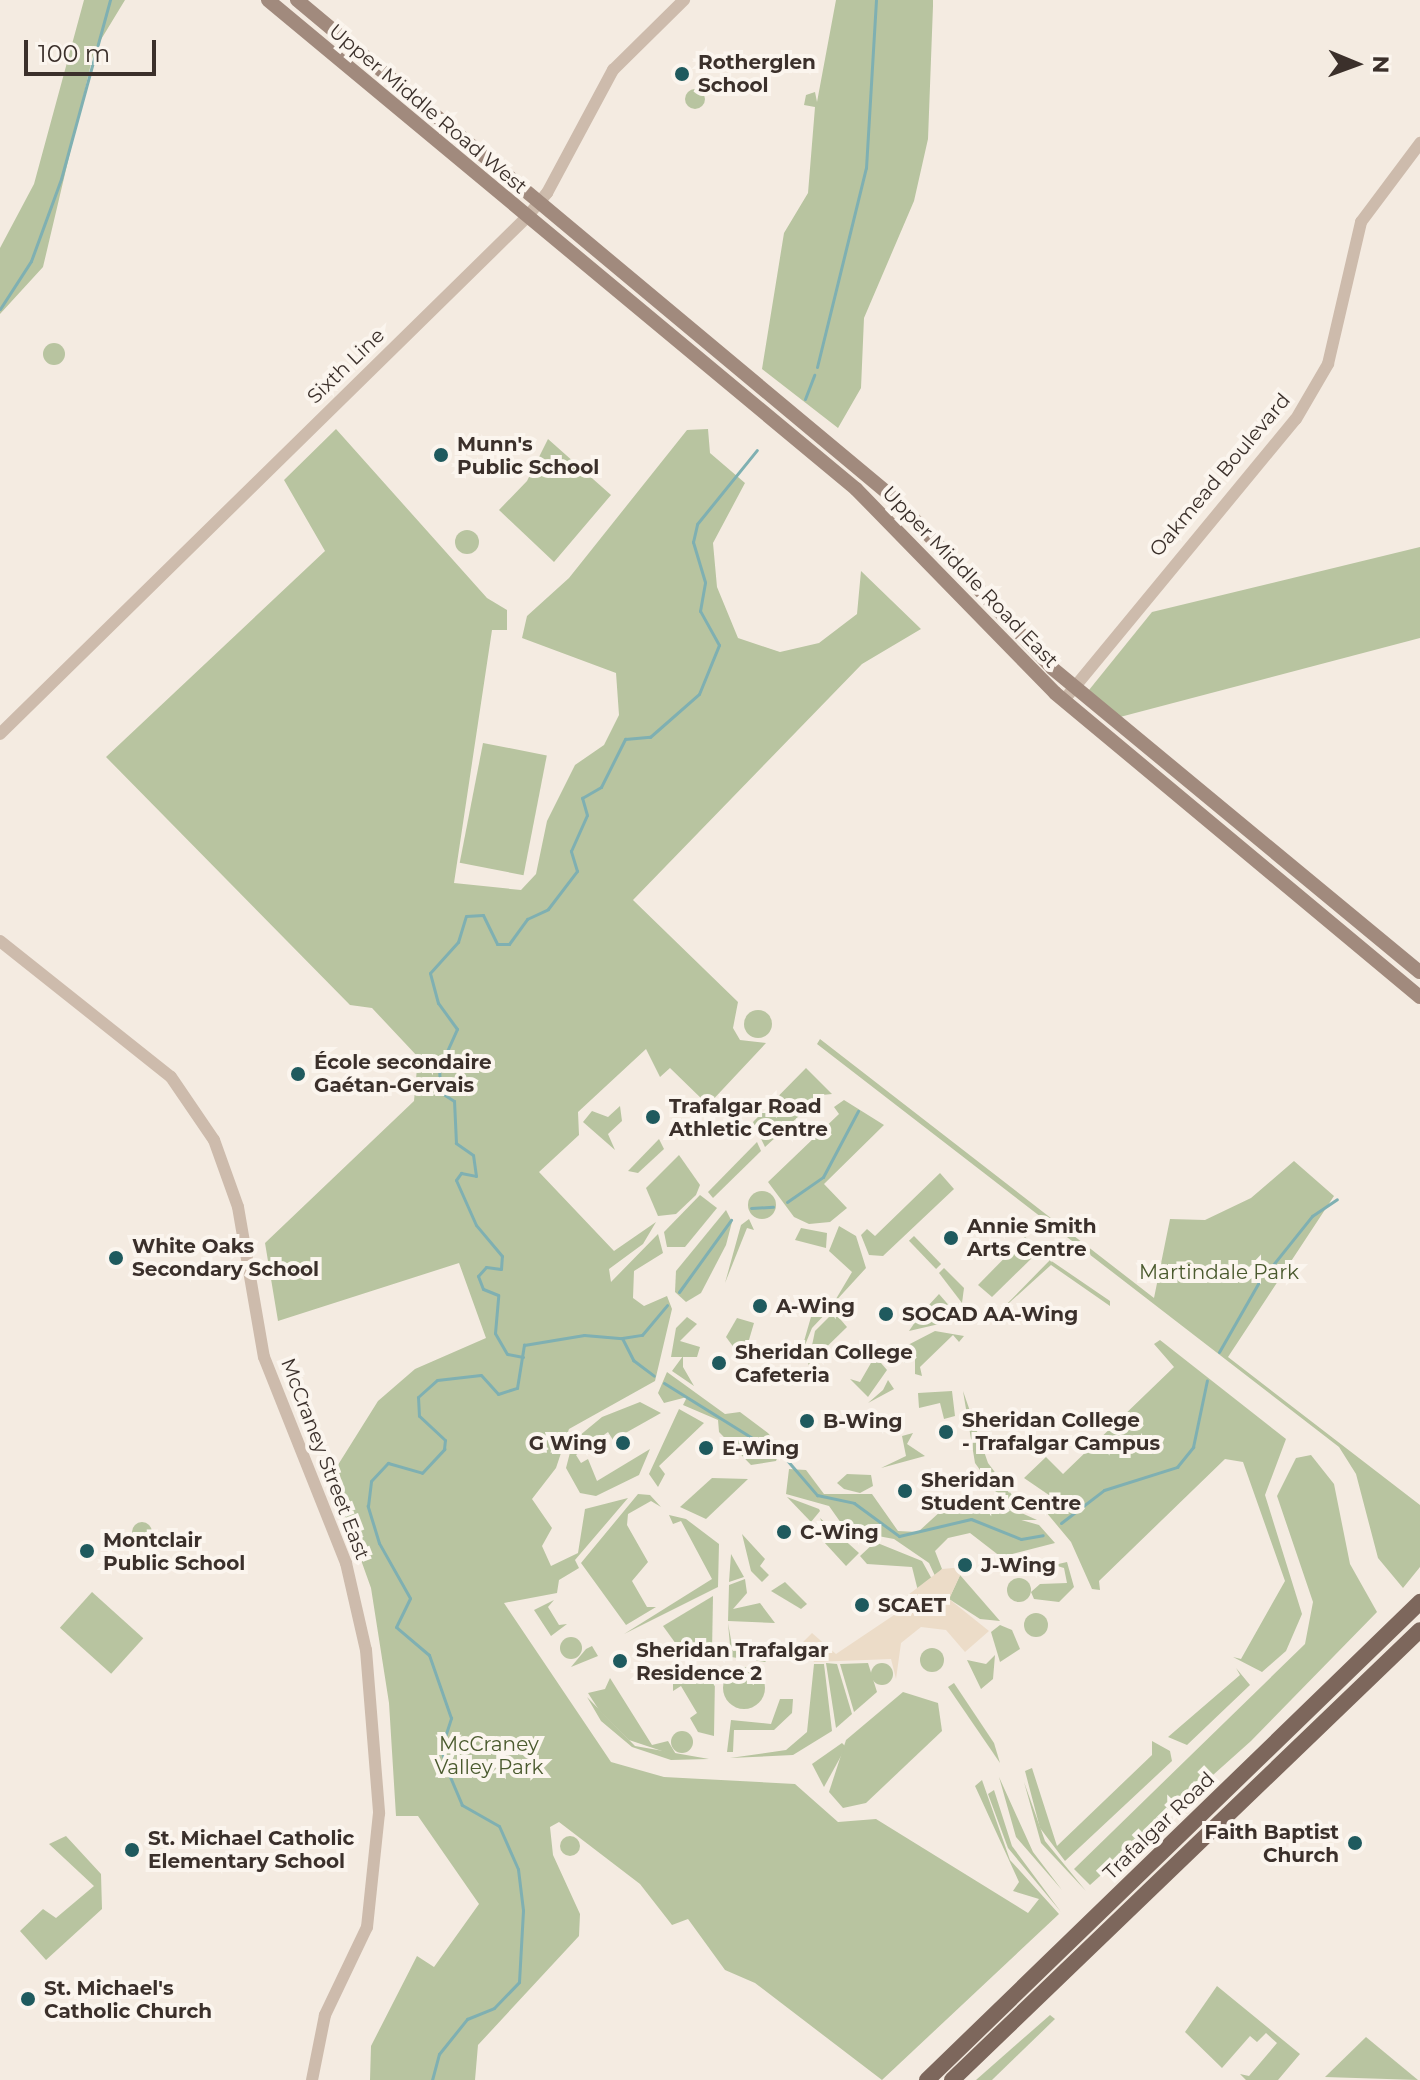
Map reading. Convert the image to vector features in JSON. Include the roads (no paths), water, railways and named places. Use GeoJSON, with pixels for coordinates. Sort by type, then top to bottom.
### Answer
{"type":"FeatureCollection","features":[{"type":"Feature","properties":{"kind":"main road","name":"Upper Middle Road West"},"geometry":{"type":"LineString","coordinates":[[268,0],[526,218]]}},
{"type":"Feature","properties":{"kind":"main road","name":"Upper Middle Road West"},"geometry":{"type":"LineString","coordinates":[[297,0],[539,204]]}},
{"type":"Feature","properties":{"kind":"main road","name":"Upper Middle Road East"},"geometry":{"type":"LineString","coordinates":[[539,204],[897,501],[1074,688],[1420,972]]}},
{"type":"Feature","properties":{"kind":"main road","name":"Upper Middle Road East"},"geometry":{"type":"LineString","coordinates":[[526,218],[856,489],[1064,700],[1420,997]]}},
{"type":"Feature","properties":{"kind":"main road","name":"Trafalgar Road"},"geometry":{"type":"LineString","coordinates":[[927,2080],[1420,1602]]}},
{"type":"Feature","properties":{"kind":"main road","name":"Trafalgar Road"},"geometry":{"type":"LineString","coordinates":[[952,2080],[1420,1630]]}},
{"type":"Feature","properties":{"kind":"street","name":"Sixth Line"},"geometry":{"type":"LineString","coordinates":[[0,734],[526,218],[539,204],[613,70],[684,0]]}},
{"type":"Feature","properties":{"kind":"street","name":"Oakmead Boulevard"},"geometry":{"type":"LineString","coordinates":[[1064,700],[1316,388],[1361,222],[1420,143]]}},
{"type":"Feature","properties":{"kind":"street","name":"McCraney Street East"},"geometry":{"type":"LineString","coordinates":[[0,941],[171,1077],[214,1140],[238,1207],[264,1357],[346,1563],[368,1663],[379,1813],[367,1927],[325,2015],[312,2080]]}},
{"type":"Feature","properties":{"kind":"waterway"},"geometry":{"type":"LineString","coordinates":[[0,309],[31,261],[61,179],[110,0]]}},
{"type":"Feature","properties":{"kind":"waterway"},"geometry":{"type":"LineString","coordinates":[[817,367],[866,168],[876,0]]}},
{"type":"Feature","properties":{"kind":"waterway"},"geometry":{"type":"LineString","coordinates":[[805,399],[814,375]]}},
{"type":"Feature","properties":{"kind":"waterway"},"geometry":{"type":"LineString","coordinates":[[523,1357],[507,1354],[495,1333],[498,1295],[483,1289],[478,1276],[486,1267],[501,1269],[502,1256],[476,1225],[456,1180],[461,1173],[476,1176],[473,1155],[456,1143],[454,1101],[440,1092],[439,1069],[457,1029],[438,1003],[430,973],[458,942],[466,916],[483,915],[497,944],[509,944],[527,919],[548,909],[577,871],[571,851],[587,815],[582,798],[601,787],[625,739],[650,737],[699,694],[719,645],[700,611],[705,582],[693,542],[697,524],[757,450]]}},
{"type":"Feature","properties":{"kind":"waterway"},"geometry":{"type":"LineString","coordinates":[[787,1202],[823,1177],[858,1111]]}},
{"type":"Feature","properties":{"kind":"waterway"},"geometry":{"type":"LineString","coordinates":[[1264,1276],[1312,1216],[1337,1199]]}},
{"type":"Feature","properties":{"kind":"waterway"},"geometry":{"type":"LineString","coordinates":[[751,1208],[773,1207]]}},
{"type":"Feature","properties":{"kind":"waterway"},"geometry":{"type":"LineString","coordinates":[[679,1292],[731,1220]]}},
{"type":"Feature","properties":{"kind":"waterway"},"geometry":{"type":"LineString","coordinates":[[1219,1352],[1259,1282]]}},
{"type":"Feature","properties":{"kind":"waterway"},"geometry":{"type":"LineString","coordinates":[[622,1338],[642,1335],[667,1305]]}},
{"type":"Feature","properties":{"kind":"waterway"},"geometry":{"type":"LineString","coordinates":[[432,2080],[439,2054],[467,2019],[494,2008],[519,1982],[523,1910],[518,1869],[499,1826],[462,1805],[449,1774],[441,1749],[451,1718],[429,1655],[396,1627],[410,1598],[379,1543],[368,1506],[371,1481],[388,1463],[422,1473],[444,1449],[445,1440],[419,1416],[418,1397],[437,1380],[481,1375],[498,1394],[517,1388],[524,1345],[584,1335],[622,1338],[633,1360],[654,1376]]}},
{"type":"Feature","properties":{"kind":"waterway"},"geometry":{"type":"LineString","coordinates":[[1061,1523],[1104,1490],[1177,1467],[1193,1447],[1207,1380]]}},
{"type":"Feature","properties":{"kind":"waterway"},"geometry":{"type":"LineString","coordinates":[[664,1383],[786,1459],[817,1495],[854,1503],[899,1536],[971,1519],[1021,1539],[1043,1535]]}},
{"type":"Feature","properties":{"kind":"place","name":"Rotherglen School"},"geometry":{"type":"Point","coordinates":[682,74]}},
{"type":"Feature","properties":{"kind":"place","name":"Munn's Public School"},"geometry":{"type":"Point","coordinates":[441,455]}},
{"type":"Feature","properties":{"kind":"place","name":"École secondaire Gaétan-Gervais"},"geometry":{"type":"Point","coordinates":[298,1074]}},
{"type":"Feature","properties":{"kind":"place","name":"Trafalgar Road Athletic Centre"},"geometry":{"type":"Point","coordinates":[653,1117]}},
{"type":"Feature","properties":{"kind":"place","name":"Annie Smith Arts Centre"},"geometry":{"type":"Point","coordinates":[951,1238]}},
{"type":"Feature","properties":{"kind":"place","name":"White Oaks Secondary School"},"geometry":{"type":"Point","coordinates":[116,1258]}},
{"type":"Feature","properties":{"kind":"place","name":"A-Wing"},"geometry":{"type":"Point","coordinates":[760,1306]}},
{"type":"Feature","properties":{"kind":"place","name":"SOCAD AA-Wing"},"geometry":{"type":"Point","coordinates":[886,1314]}},
{"type":"Feature","properties":{"kind":"place","name":"Sheridan College Cafeteria"},"geometry":{"type":"Point","coordinates":[719,1363]}},
{"type":"Feature","properties":{"kind":"place","name":"B-Wing"},"geometry":{"type":"Point","coordinates":[807,1421]}},
{"type":"Feature","properties":{"kind":"place","name":"Sheridan College - Trafalgar Campus"},"geometry":{"type":"Point","coordinates":[946,1432]}},
{"type":"Feature","properties":{"kind":"place","name":"G Wing"},"geometry":{"type":"Point","coordinates":[623,1443]}},
{"type":"Feature","properties":{"kind":"place","name":"E-Wing"},"geometry":{"type":"Point","coordinates":[706,1448]}},
{"type":"Feature","properties":{"kind":"place","name":"Sheridan Student Centre"},"geometry":{"type":"Point","coordinates":[905,1491]}},
{"type":"Feature","properties":{"kind":"place","name":"C-Wing"},"geometry":{"type":"Point","coordinates":[784,1532]}},
{"type":"Feature","properties":{"kind":"place","name":"Montclair Public School"},"geometry":{"type":"Point","coordinates":[87,1551]}},
{"type":"Feature","properties":{"kind":"place","name":"J-Wing"},"geometry":{"type":"Point","coordinates":[965,1565]}},
{"type":"Feature","properties":{"kind":"place","name":"SCAET"},"geometry":{"type":"Point","coordinates":[862,1605]}},
{"type":"Feature","properties":{"kind":"place","name":"Sheridan Trafalgar Residence 2"},"geometry":{"type":"Point","coordinates":[620,1661]}},
{"type":"Feature","properties":{"kind":"place","name":"Faith Baptist Church"},"geometry":{"type":"Point","coordinates":[1355,1843]}},
{"type":"Feature","properties":{"kind":"place","name":"St. Michael Catholic Elementary School"},"geometry":{"type":"Point","coordinates":[132,1850]}},
{"type":"Feature","properties":{"kind":"place","name":"St. Michael's Catholic Church"},"geometry":{"type":"Point","coordinates":[28,1999]}},
{"type":"Feature","properties":{"kind":"park label","name":"Martindale Park"},"geometry":{"type":"Point","coordinates":[1219,1272]}},
{"type":"Feature","properties":{"kind":"park label","name":"McCraney Valley Park"},"geometry":{"type":"Point","coordinates":[489,1756]}}]}
